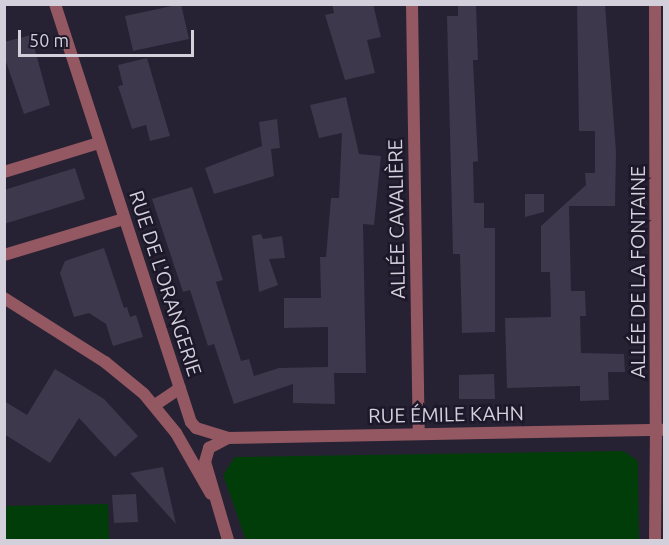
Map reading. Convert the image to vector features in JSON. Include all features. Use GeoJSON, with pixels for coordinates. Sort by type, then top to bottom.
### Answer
{"type":"FeatureCollection","features":[{"type":"Feature","properties":{"kind":"street","name":"RUE DE L'ORANGERIE"},"geometry":{"type":"LineString","coordinates":[[55,4],[180,388],[196,428],[228,438]]}},
{"type":"Feature","properties":{"kind":"street","name":"ALLÉE CAVALIÈRE"},"geometry":{"type":"LineString","coordinates":[[412,4],[419,434]]}},
{"type":"Feature","properties":{"kind":"street","name":"ALLÉE DE LA FONTAINE"},"geometry":{"type":"LineString","coordinates":[[655,4],[660,139],[660,430],[655,540]]}},
{"type":"Feature","properties":{"kind":"street"},"geometry":{"type":"LineString","coordinates":[[4,172],[99,143]]}},
{"type":"Feature","properties":{"kind":"street"},"geometry":{"type":"LineString","coordinates":[[4,255],[124,219]]}},
{"type":"Feature","properties":{"kind":"street"},"geometry":{"type":"LineString","coordinates":[[4,298],[105,362],[155,405],[176,433],[211,494],[228,540]]}},
{"type":"Feature","properties":{"kind":"street"},"geometry":{"type":"LineString","coordinates":[[155,405],[180,388]]}},
{"type":"Feature","properties":{"kind":"street","name":"RUE ÉMILE KAHN"},"geometry":{"type":"LineString","coordinates":[[228,438],[660,430]]}},
{"type":"Feature","properties":{"kind":"street"},"geometry":{"type":"LineString","coordinates":[[211,494],[206,454],[228,438]]}},
{"type":"Feature","properties":{"kind":"green space"},"geometry":{"type":"Polygon","coordinates":[[[624,451],[638,461],[639,540],[246,540],[223,475],[235,457],[624,451]]]}},
{"type":"Feature","properties":{"kind":"green space"},"geometry":{"type":"Polygon","coordinates":[[[108,504],[109,540],[5,540],[5,506],[108,504]]]}},
{"type":"Feature","properties":{"kind":"building"},"geometry":{"type":"Polygon","coordinates":[[[181,4],[189,39],[133,51],[125,16],[181,4]]]}},
{"type":"Feature","properties":{"kind":"building"},"geometry":{"type":"Polygon","coordinates":[[[332,4],[373,4],[381,37],[367,40],[375,73],[345,80],[325,15],[334,13],[332,4]]]}},
{"type":"Feature","properties":{"kind":"building"},"geometry":{"type":"Polygon","coordinates":[[[458,4],[476,4],[478,60],[473,60],[478,161],[473,162],[474,203],[484,203],[484,228],[495,228],[495,332],[462,333],[460,254],[453,254],[447,16],[458,16],[458,4]]]}},
{"type":"Feature","properties":{"kind":"building"},"geometry":{"type":"Polygon","coordinates":[[[577,4],[605,4],[616,152],[615,206],[569,206],[571,291],[585,291],[586,316],[580,316],[581,353],[624,354],[625,372],[608,372],[609,400],[580,401],[580,386],[507,388],[505,318],[551,317],[550,272],[541,272],[541,226],[586,185],[585,173],[595,173],[595,131],[579,131],[577,4]]]}},
{"type":"Feature","properties":{"kind":"building"},"geometry":{"type":"Polygon","coordinates":[[[31,35],[50,105],[24,114],[4,56],[4,42],[31,35]]]}},
{"type":"Feature","properties":{"kind":"building"},"geometry":{"type":"Polygon","coordinates":[[[147,58],[170,136],[150,141],[146,125],[132,129],[118,86],[123,85],[118,65],[147,58]]]}},
{"type":"Feature","properties":{"kind":"building"},"geometry":{"type":"Polygon","coordinates":[[[346,97],[359,154],[381,156],[374,225],[363,224],[366,373],[334,373],[335,404],[293,403],[293,384],[234,404],[214,344],[208,346],[190,290],[183,292],[152,199],[192,187],[223,280],[216,282],[241,361],[249,359],[254,376],[279,368],[328,367],[328,327],[284,328],[284,298],[321,298],[320,257],[326,257],[331,198],[339,198],[342,133],[319,138],[310,105],[346,97]]]}},
{"type":"Feature","properties":{"kind":"building"},"geometry":{"type":"Polygon","coordinates":[[[277,119],[280,148],[271,149],[274,176],[214,194],[205,168],[262,146],[259,122],[277,119]]]}},
{"type":"Feature","properties":{"kind":"building"},"geometry":{"type":"Polygon","coordinates":[[[75,168],[85,199],[4,224],[4,190],[75,168]]]}},
{"type":"Feature","properties":{"kind":"building"},"geometry":{"type":"Polygon","coordinates":[[[525,194],[544,194],[544,212],[525,217],[525,194]]]}},
{"type":"Feature","properties":{"kind":"building"},"geometry":{"type":"Polygon","coordinates":[[[261,234],[263,239],[282,236],[285,258],[269,259],[278,285],[259,292],[252,236],[261,234]]]}},
{"type":"Feature","properties":{"kind":"building"},"geometry":{"type":"Polygon","coordinates":[[[104,248],[124,308],[127,307],[130,317],[136,315],[143,337],[113,346],[106,324],[89,313],[74,317],[60,273],[65,261],[104,248]]]}},
{"type":"Feature","properties":{"kind":"building"},"geometry":{"type":"Polygon","coordinates":[[[55,369],[104,399],[138,436],[115,457],[79,418],[50,463],[4,434],[4,401],[27,415],[55,369]]]}},
{"type":"Feature","properties":{"kind":"building"},"geometry":{"type":"Polygon","coordinates":[[[494,374],[495,399],[459,399],[459,375],[494,374]]]}},
{"type":"Feature","properties":{"kind":"building"},"geometry":{"type":"Polygon","coordinates":[[[163,467],[176,524],[130,473],[163,467]]]}},
{"type":"Feature","properties":{"kind":"building"},"geometry":{"type":"Polygon","coordinates":[[[136,494],[138,522],[114,523],[112,495],[136,494]]]}}]}
